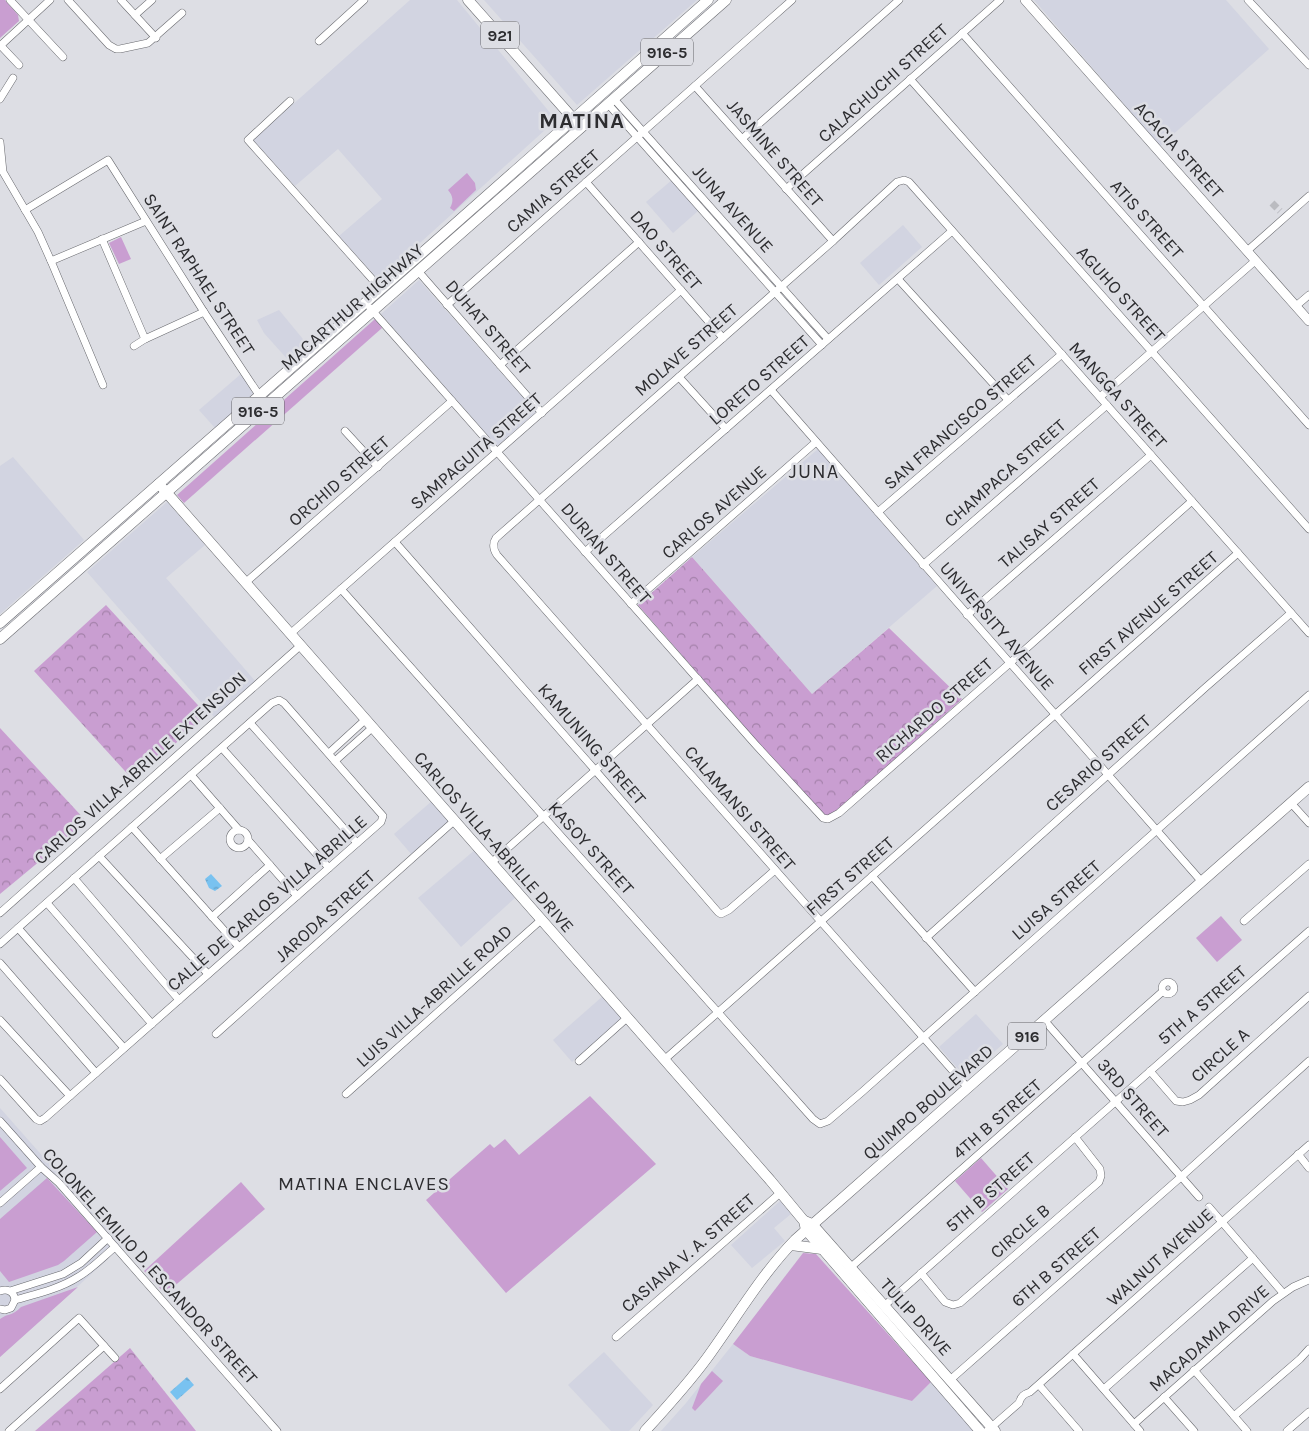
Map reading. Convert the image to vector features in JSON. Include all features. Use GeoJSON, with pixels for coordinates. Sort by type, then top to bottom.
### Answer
{"type":"FeatureCollection","features":[{"type":"Feature","properties":{"kind":"main road","name":"921"},"geometry":{"type":"LineString","coordinates":[[468,0],[581,128]]}},
{"type":"Feature","properties":{"kind":"main road","name":"MACARTHUR HIGHWAY"},"geometry":{"type":"LineString","coordinates":[[0,623],[77,555],[267,403],[573,119],[708,0]]}},
{"type":"Feature","properties":{"kind":"main road","name":"MACARTHUR HIGHWAY"},"geometry":{"type":"LineString","coordinates":[[0,639],[85,564],[259,395],[369,307],[381,290],[414,267],[581,128],[726,0]]}},
{"type":"Feature","properties":{"kind":"main road","name":"CARLOS VILLA-ABRILLE DRIVE"},"geometry":{"type":"LineString","coordinates":[[162,488],[807,1225]]}},
{"type":"Feature","properties":{"kind":"main road"},"geometry":{"type":"LineString","coordinates":[[77,555],[85,564]]}},
{"type":"Feature","properties":{"kind":"main road"},"geometry":{"type":"LineString","coordinates":[[16,609],[24,617]]}},
{"type":"Feature","properties":{"kind":"main road","name":"QUIMPO BOULEVARD"},"geometry":{"type":"LineString","coordinates":[[645,1431],[698,1370],[754,1291],[807,1225],[968,1088],[1309,787]]}},
{"type":"Feature","properties":{"kind":"main road","name":"TULIP DRIVE"},"geometry":{"type":"LineString","coordinates":[[807,1225],[850,1268],[950,1380],[991,1430]]}},
{"type":"Feature","properties":{"kind":"main road","name":"TULIP DRIVE"},"geometry":{"type":"LineString","coordinates":[[807,1225],[822,1249],[980,1431]]}},
{"type":"Feature","properties":{"kind":"main road"},"geometry":{"type":"LineString","coordinates":[[791,1245],[822,1249]]}},
{"type":"Feature","properties":{"kind":"street"},"geometry":{"type":"LineString","coordinates":[[10,0],[63,57]]}},
{"type":"Feature","properties":{"kind":"street"},"geometry":{"type":"LineString","coordinates":[[19,65],[0,46],[50,0]]}},
{"type":"Feature","properties":{"kind":"street"},"geometry":{"type":"LineString","coordinates":[[68,0],[109,45],[116,49],[144,44],[156,38],[182,13]]}},
{"type":"Feature","properties":{"kind":"street"},"geometry":{"type":"LineString","coordinates":[[121,0],[156,38]]}},
{"type":"Feature","properties":{"kind":"street"},"geometry":{"type":"LineString","coordinates":[[135,16],[152,0]]}},
{"type":"Feature","properties":{"kind":"street"},"geometry":{"type":"LineString","coordinates":[[318,41],[364,0]]}},
{"type":"Feature","properties":{"kind":"street","name":"CAMIA STREET"},"geometry":{"type":"LineString","coordinates":[[447,305],[792,0]]}},
{"type":"Feature","properties":{"kind":"street"},"geometry":{"type":"LineString","coordinates":[[743,138],[899,0]]}},
{"type":"Feature","properties":{"kind":"street","name":"CALACHUCHI STREET"},"geometry":{"type":"LineString","coordinates":[[786,188],[1000,0]]}},
{"type":"Feature","properties":{"kind":"street","name":"ACACIA STREET"},"geometry":{"type":"LineString","coordinates":[[1025,0],[1309,321]]}},
{"type":"Feature","properties":{"kind":"street"},"geometry":{"type":"LineString","coordinates":[[1250,1],[1309,65]]}},
{"type":"Feature","properties":{"kind":"street","name":"ATIS STREET"},"geometry":{"type":"LineString","coordinates":[[962,34],[1309,425]]}},
{"type":"Feature","properties":{"kind":"street"},"geometry":{"type":"LineString","coordinates":[[0,99],[14,78]]}},
{"type":"Feature","properties":{"kind":"street","name":"AGUHO STREET"},"geometry":{"type":"LineString","coordinates":[[910,79],[1309,530]]}},
{"type":"Feature","properties":{"kind":"street","name":"JASMINE STREET"},"geometry":{"type":"LineString","coordinates":[[695,86],[833,242]]}},
{"type":"Feature","properties":{"kind":"street"},"geometry":{"type":"LineString","coordinates":[[290,100],[248,140],[381,290]]}},
{"type":"Feature","properties":{"kind":"street","name":"JUNA AVENUE"},"geometry":{"type":"LineString","coordinates":[[611,102],[643,131],[828,339]]}},
{"type":"Feature","properties":{"kind":"street","name":"JUNA AVENUE"},"geometry":{"type":"LineString","coordinates":[[611,102],[637,137],[822,345]]}},
{"type":"Feature","properties":{"kind":"street"},"geometry":{"type":"LineString","coordinates":[[0,142],[2,172],[25,210],[51,261],[103,385]]}},
{"type":"Feature","properties":{"kind":"street","name":"SAINT RAPHAEL STREET"},"geometry":{"type":"LineString","coordinates":[[25,210],[108,160],[204,312],[259,395],[267,403]]}},
{"type":"Feature","properties":{"kind":"street","name":"MANGGA STREET"},"geometry":{"type":"LineString","coordinates":[[904,180],[909,182],[1309,633]]}},
{"type":"Feature","properties":{"kind":"street","name":"MOLAVE STREET"},"geometry":{"type":"LineString","coordinates":[[493,547],[496,538],[833,242],[897,182],[904,180]]}},
{"type":"Feature","properties":{"kind":"street","name":"DAO STREET"},"geometry":{"type":"LineString","coordinates":[[586,182],[723,338]]}},
{"type":"Feature","properties":{"kind":"street"},"geometry":{"type":"LineString","coordinates":[[1247,251],[1282,214],[1309,196]]}},
{"type":"Feature","properties":{"kind":"street"},"geometry":{"type":"LineString","coordinates":[[51,261],[146,221]]}},
{"type":"Feature","properties":{"kind":"street"},"geometry":{"type":"LineString","coordinates":[[720,230],[726,225]]}},
{"type":"Feature","properties":{"kind":"street","name":"LORETO STREET"},"geometry":{"type":"LineString","coordinates":[[585,552],[952,231]]}},
{"type":"Feature","properties":{"kind":"street"},"geometry":{"type":"LineString","coordinates":[[102,240],[145,339]]}},
{"type":"Feature","properties":{"kind":"street"},"geometry":{"type":"LineString","coordinates":[[500,365],[639,242]]}},
{"type":"Feature","properties":{"kind":"street"},"geometry":{"type":"LineString","coordinates":[[1100,397],[1255,261]]}},
{"type":"Feature","properties":{"kind":"street","name":"DUHAT STREET"},"geometry":{"type":"LineString","coordinates":[[414,267],[542,413]]}},
{"type":"Feature","properties":{"kind":"street"},"geometry":{"type":"LineString","coordinates":[[898,279],[1008,400]]}},
{"type":"Feature","properties":{"kind":"street","name":"SAMPAGUITA STREET"},"geometry":{"type":"LineString","coordinates":[[290,634],[681,290]]}},
{"type":"Feature","properties":{"kind":"street"},"geometry":{"type":"LineString","coordinates":[[1296,306],[1309,295]]}},
{"type":"Feature","properties":{"kind":"street","name":"DURIAN STREET"},"geometry":{"type":"LineString","coordinates":[[369,307],[818,815],[828,819]]}},
{"type":"Feature","properties":{"kind":"street"},"geometry":{"type":"LineString","coordinates":[[134,346],[204,312]]}},
{"type":"Feature","properties":{"kind":"street","name":"SAN FRANCISCO STREET"},"geometry":{"type":"LineString","coordinates":[[878,512],[1062,354]]}},
{"type":"Feature","properties":{"kind":"street"},"geometry":{"type":"LineString","coordinates":[[679,377],[726,429]]}},
{"type":"Feature","properties":{"kind":"street","name":"UNIVERSITY AVENUE"},"geometry":{"type":"LineString","coordinates":[[771,390],[1202,882]]}},
{"type":"Feature","properties":{"kind":"street","name":"ORCHID STREET"},"geometry":{"type":"LineString","coordinates":[[245,583],[452,401]]}},
{"type":"Feature","properties":{"kind":"street","name":"CHAMPACA STREET"},"geometry":{"type":"LineString","coordinates":[[924,564],[1107,405]]}},
{"type":"Feature","properties":{"kind":"street"},"geometry":{"type":"LineString","coordinates":[[345,431],[378,467]]}},
{"type":"Feature","properties":{"kind":"street","name":"CARLOS AVENUE"},"geometry":{"type":"LineString","coordinates":[[631,604],[816,442]]}},
{"type":"Feature","properties":{"kind":"street","name":"TALISAY STREET"},"geometry":{"type":"LineString","coordinates":[[967,615],[1151,454]]}},
{"type":"Feature","properties":{"kind":"street","name":"RICHARDO STREET"},"geometry":{"type":"LineString","coordinates":[[828,819],[839,813],[1010,664],[1192,501]]}},
{"type":"Feature","properties":{"kind":"street","name":"KAMUNING STREET"},"geometry":{"type":"LineString","coordinates":[[395,542],[718,912],[721,914],[729,910],[775,870]]}},
{"type":"Feature","properties":{"kind":"street","name":"CALAMANSI STREET"},"geometry":{"type":"LineString","coordinates":[[493,547],[496,555],[968,1088]]}},
{"type":"Feature","properties":{"kind":"street","name":"FIRST AVENUE STREET"},"geometry":{"type":"LineString","coordinates":[[1055,714],[1238,553]]}},
{"type":"Feature","properties":{"kind":"street","name":"KASOY STREET"},"geometry":{"type":"LineString","coordinates":[[341,589],[813,1120],[820,1124]]}},
{"type":"Feature","properties":{"kind":"street","name":"CESARIO STREET"},"geometry":{"type":"LineString","coordinates":[[926,938],[1291,613]]}},
{"type":"Feature","properties":{"kind":"street","name":"CARLOS VILLA-ABRILLE EXTENSION"},"geometry":{"type":"LineString","coordinates":[[0,913],[300,646]]}},
{"type":"Feature","properties":{"kind":"street"},"geometry":{"type":"LineString","coordinates":[[491,863],[698,679]]}},
{"type":"Feature","properties":{"kind":"street","name":"LUISA STREET"},"geometry":{"type":"LineString","coordinates":[[820,1124],[828,1121],[923,1038],[1309,696]]}},
{"type":"Feature","properties":{"kind":"street","name":"CALLE DE CARLOS VILLA ABRILLE"},"geometry":{"type":"LineString","coordinates":[[0,944],[272,703],[279,700],[329,753],[383,816],[381,822],[45,1118],[40,1121],[36,1119],[0,1079]]}},
{"type":"Feature","properties":{"kind":"street","name":"FIRST STREET"},"geometry":{"type":"LineString","coordinates":[[664,1060],[1055,714]]}},
{"type":"Feature","properties":{"kind":"street"},"geometry":{"type":"LineString","coordinates":[[250,723],[357,843]]}},
{"type":"Feature","properties":{"kind":"street"},"geometry":{"type":"LineString","coordinates":[[329,753],[349,735],[369,724]]}},
{"type":"Feature","properties":{"kind":"street"},"geometry":{"type":"LineString","coordinates":[[335,761],[356,742],[369,724]]}},
{"type":"Feature","properties":{"kind":"street"},"geometry":{"type":"LineString","coordinates":[[349,735],[356,742]]}},
{"type":"Feature","properties":{"kind":"street"},"geometry":{"type":"LineString","coordinates":[[222,748],[329,868]]}},
{"type":"Feature","properties":{"kind":"street"},"geometry":{"type":"LineString","coordinates":[[191,775],[238,830],[245,833],[248,840],[297,896]]}},
{"type":"Feature","properties":{"kind":"street"},"geometry":{"type":"LineString","coordinates":[[1291,803],[1309,823]]}},
{"type":"Feature","properties":{"kind":"street"},"geometry":{"type":"LineString","coordinates":[[160,859],[220,808]]}},
{"type":"Feature","properties":{"kind":"street","name":"JARODA STREET"},"geometry":{"type":"LineString","coordinates":[[216,1034],[454,821]]}},
{"type":"Feature","properties":{"kind":"street"},"geometry":{"type":"LineString","coordinates":[[132,827],[239,947]]}},
{"type":"Feature","properties":{"kind":"street"},"geometry":{"type":"LineString","coordinates":[[238,830],[230,836],[230,842],[233,847],[241,848],[246,845],[248,840]]}},
{"type":"Feature","properties":{"kind":"street"},"geometry":{"type":"LineString","coordinates":[[99,856],[208,974]]}},
{"type":"Feature","properties":{"kind":"street"},"geometry":{"type":"LineString","coordinates":[[1244,921],[1309,864]]}},
{"type":"Feature","properties":{"kind":"street"},"geometry":{"type":"LineString","coordinates":[[212,917],[270,865]]}},
{"type":"Feature","properties":{"kind":"street"},"geometry":{"type":"LineString","coordinates":[[872,876],[974,992]]}},
{"type":"Feature","properties":{"kind":"street"},"geometry":{"type":"LineString","coordinates":[[74,878],[179,1000]]}},
{"type":"Feature","properties":{"kind":"street"},"geometry":{"type":"LineString","coordinates":[[46,903],[152,1024]]}},
{"type":"Feature","properties":{"kind":"street","name":"LUIS VILLA-ABRILLE ROAD"},"geometry":{"type":"LineString","coordinates":[[346,1094],[541,920]]}},
{"type":"Feature","properties":{"kind":"street"},"geometry":{"type":"LineString","coordinates":[[18,928],[124,1048]]}},
{"type":"Feature","properties":{"kind":"street","name":"5TH A STREET"},"geometry":{"type":"LineString","coordinates":[[1116,1101],[1309,931]]}},
{"type":"Feature","properties":{"kind":"street"},"geometry":{"type":"LineString","coordinates":[[0,963],[96,1073]]}},
{"type":"Feature","properties":{"kind":"street","name":"4TH B STREET"},"geometry":{"type":"LineString","coordinates":[[850,1268],[1162,992]]}},
{"type":"Feature","properties":{"kind":"street","name":"CIRCLE A"},"geometry":{"type":"LineString","coordinates":[[1150,1071],[1176,1101],[1190,1100],[1199,1095],[1309,996]]}},
{"type":"Feature","properties":{"kind":"street"},"geometry":{"type":"LineString","coordinates":[[578,1061],[627,1018]]}},
{"type":"Feature","properties":{"kind":"street"},"geometry":{"type":"LineString","coordinates":[[0,1020],[70,1096]]}},
{"type":"Feature","properties":{"kind":"street","name":"3RD STREET"},"geometry":{"type":"LineString","coordinates":[[1044,1020],[1200,1197]]}},
{"type":"Feature","properties":{"kind":"street","name":"6TH B STREET"},"geometry":{"type":"LineString","coordinates":[[950,1380],[1182,1176],[1309,1061]]}},
{"type":"Feature","properties":{"kind":"street","name":"5TH B STREET"},"geometry":{"type":"LineString","coordinates":[[884,1306],[1116,1101]]}},
{"type":"Feature","properties":{"kind":"street","name":"COLONEL EMILIO D. ESCANDOR STREET"},"geometry":{"type":"LineString","coordinates":[[0,1121],[41,1167],[59,1183],[277,1431]]}},
{"type":"Feature","properties":{"kind":"street","name":"CIRCLE B"},"geometry":{"type":"LineString","coordinates":[[921,1273],[945,1302],[953,1305],[960,1303],[1099,1182],[1101,1176],[1100,1169],[1075,1137]]}},
{"type":"Feature","properties":{"kind":"street","name":"WALNUT AVENUE"},"geometry":{"type":"LineString","coordinates":[[991,1430],[1019,1403],[1024,1401],[1030,1392],[1309,1145]]}},
{"type":"Feature","properties":{"kind":"street"},"geometry":{"type":"LineString","coordinates":[[1298,1154],[1309,1168]]}},
{"type":"Feature","properties":{"kind":"street"},"geometry":{"type":"LineString","coordinates":[[0,1203],[41,1167]]}},
{"type":"Feature","properties":{"kind":"street","name":"CASIANA V. A. STREET"},"geometry":{"type":"LineString","coordinates":[[616,1337],[780,1193]]}},
{"type":"Feature","properties":{"kind":"street"},"geometry":{"type":"LineString","coordinates":[[1208,1207],[1284,1293]]}},
{"type":"Feature","properties":{"kind":"street"},"geometry":{"type":"LineString","coordinates":[[3,1290],[63,1274],[81,1263],[108,1238]]}},
{"type":"Feature","properties":{"kind":"street"},"geometry":{"type":"LineString","coordinates":[[15,1300],[50,1290],[68,1282],[87,1271],[115,1247]]}},
{"type":"Feature","properties":{"kind":"street"},"geometry":{"type":"LineString","coordinates":[[1104,1389],[1253,1258]]}},
{"type":"Feature","properties":{"kind":"street","name":"MACADAMIA DRIVE"},"geometry":{"type":"LineString","coordinates":[[1134,1424],[1284,1293],[1309,1280]]}},
{"type":"Feature","properties":{"kind":"street"},"geometry":{"type":"LineString","coordinates":[[0,1309],[6,1310],[11,1308],[15,1300],[14,1295],[3,1290]]}},
{"type":"Feature","properties":{"kind":"street"},"geometry":{"type":"LineString","coordinates":[[0,1388],[79,1318],[115,1358]]}},
{"type":"Feature","properties":{"kind":"street"},"geometry":{"type":"LineString","coordinates":[[9,1431],[104,1346]]}},
{"type":"Feature","properties":{"kind":"street"},"geometry":{"type":"LineString","coordinates":[[1234,1416],[1300,1360],[1309,1349]]}},
{"type":"Feature","properties":{"kind":"street"},"geometry":{"type":"LineString","coordinates":[[1073,1354],[1140,1431]]}},
{"type":"Feature","properties":{"kind":"street"},"geometry":{"type":"LineString","coordinates":[[1194,1370],[1247,1431]]}},
{"type":"Feature","properties":{"kind":"street"},"geometry":{"type":"LineString","coordinates":[[1039,1385],[1079,1431]]}},
{"type":"Feature","properties":{"kind":"street"},"geometry":{"type":"LineString","coordinates":[[1164,1397],[1194,1431]]}},
{"type":"Feature","properties":{"kind":"street"},"geometry":{"type":"LineString","coordinates":[[1287,1431],[1309,1412]]}},
{"type":"Feature","properties":{"kind":"shaded area"},"geometry":{"type":"Polygon","coordinates":[[[410,0],[457,0],[556,120],[379,280],[339,236],[382,199],[338,149],[295,186],[253,140],[410,0]]]}},
{"type":"Feature","properties":{"kind":"shaded area"},"geometry":{"type":"Polygon","coordinates":[[[484,0],[697,0],[577,105],[484,0]]]}},
{"type":"Feature","properties":{"kind":"shaded area"},"geometry":{"type":"Polygon","coordinates":[[[1034,0],[1226,0],[1269,49],[1160,146],[1034,0]]]}},
{"type":"Feature","properties":{"kind":"shaded area"},"geometry":{"type":"Polygon","coordinates":[[[672,180],[698,211],[673,233],[646,202],[672,180]]]}},
{"type":"Feature","properties":{"kind":"shaded area"},"geometry":{"type":"Polygon","coordinates":[[[903,225],[922,247],[879,285],[860,263],[903,225]]]}},
{"type":"Feature","properties":{"kind":"shaded area"},"geometry":{"type":"Polygon","coordinates":[[[419,280],[536,412],[497,446],[381,314],[419,280]]]}},
{"type":"Feature","properties":{"kind":"shaded area"},"geometry":{"type":"Polygon","coordinates":[[[279,310],[307,344],[289,361],[264,333],[257,320],[279,310]]]}},
{"type":"Feature","properties":{"kind":"shaded area"},"geometry":{"type":"Polygon","coordinates":[[[241,374],[253,394],[215,428],[199,410],[241,374]]]}},
{"type":"Feature","properties":{"kind":"shaded area"},"geometry":{"type":"Polygon","coordinates":[[[818,449],[937,586],[812,694],[692,557],[818,449]]]}},
{"type":"Feature","properties":{"kind":"shaded area"},"geometry":{"type":"Polygon","coordinates":[[[13,457],[84,540],[0,614],[0,466],[13,457]]]}},
{"type":"Feature","properties":{"kind":"shaded area"},"geometry":{"type":"Polygon","coordinates":[[[167,502],[205,545],[166,578],[256,682],[215,718],[87,572],[167,502]]]}},
{"type":"Feature","properties":{"kind":"shaded area"},"geometry":{"type":"Polygon","coordinates":[[[432,801],[450,822],[412,855],[394,834],[432,801]]]}},
{"type":"Feature","properties":{"kind":"shaded area"},"geometry":{"type":"Polygon","coordinates":[[[476,849],[517,896],[461,947],[418,898],[476,849]]]}},
{"type":"Feature","properties":{"kind":"shaded area"},"geometry":{"type":"Polygon","coordinates":[[[603,996],[622,1018],[572,1062],[553,1040],[603,996]]]}},
{"type":"Feature","properties":{"kind":"shaded area"},"geometry":{"type":"Polygon","coordinates":[[[976,1014],[1003,1044],[965,1077],[939,1047],[976,1014]]]}},
{"type":"Feature","properties":{"kind":"shaded area"},"geometry":{"type":"Polygon","coordinates":[[[0,1108],[122,1246],[0,1357],[0,1108]]]}},
{"type":"Feature","properties":{"kind":"shaded area"},"geometry":{"type":"Polygon","coordinates":[[[780,1201],[791,1214],[774,1228],[785,1241],[752,1268],[731,1245],[780,1201]]]}},
{"type":"Feature","properties":{"kind":"shaded area"},"geometry":{"type":"Polygon","coordinates":[[[733,1344],[750,1356],[912,1401],[931,1382],[973,1431],[661,1431],[733,1344]]]}},
{"type":"Feature","properties":{"kind":"shaded area"},"geometry":{"type":"Polygon","coordinates":[[[604,1352],[653,1405],[629,1431],[611,1431],[568,1385],[604,1352]]]}},
{"type":"Feature","properties":{"kind":"green space"},"geometry":{"type":"Polygon","coordinates":[[[0,0],[5,0],[18,15],[19,21],[0,38],[0,0]]]}},
{"type":"Feature","properties":{"kind":"green space"},"geometry":{"type":"Polygon","coordinates":[[[467,173],[475,183],[476,190],[454,211],[450,208],[452,199],[448,190],[467,173]]]}},
{"type":"Feature","properties":{"kind":"green space"},"geometry":{"type":"Polygon","coordinates":[[[121,237],[131,259],[119,264],[109,243],[121,237]]]}},
{"type":"Feature","properties":{"kind":"green space"},"geometry":{"type":"Polygon","coordinates":[[[375,319],[382,328],[184,503],[177,495],[375,319]]]}},
{"type":"Feature","properties":{"kind":"green space"},"geometry":{"type":"Polygon","coordinates":[[[692,557],[812,694],[889,628],[962,699],[836,812],[827,816],[819,812],[638,605],[692,557]]]}},
{"type":"Feature","properties":{"kind":"green space"},"geometry":{"type":"Polygon","coordinates":[[[106,605],[207,715],[134,781],[34,671],[106,605]]]}},
{"type":"Feature","properties":{"kind":"green space"},"geometry":{"type":"Polygon","coordinates":[[[0,728],[87,822],[0,894],[0,728]]]}},
{"type":"Feature","properties":{"kind":"green space"},"geometry":{"type":"Polygon","coordinates":[[[1221,916],[1242,940],[1217,962],[1196,938],[1221,916]]]}},
{"type":"Feature","properties":{"kind":"green space"},"geometry":{"type":"Polygon","coordinates":[[[590,1096],[656,1164],[506,1293],[426,1200],[490,1144],[494,1148],[505,1139],[519,1155],[590,1096]]]}},
{"type":"Feature","properties":{"kind":"green space"},"geometry":{"type":"Polygon","coordinates":[[[0,1137],[27,1168],[0,1191],[0,1137]]]}},
{"type":"Feature","properties":{"kind":"green space"},"geometry":{"type":"Polygon","coordinates":[[[981,1158],[1008,1189],[982,1212],[955,1181],[981,1158]]]}},
{"type":"Feature","properties":{"kind":"green space"},"geometry":{"type":"Polygon","coordinates":[[[47,1178],[97,1232],[58,1265],[9,1282],[0,1271],[0,1219],[47,1178]]]}},
{"type":"Feature","properties":{"kind":"green space"},"geometry":{"type":"Polygon","coordinates":[[[241,1182],[265,1209],[165,1294],[144,1271],[241,1182]]]}},
{"type":"Feature","properties":{"kind":"green space"},"geometry":{"type":"Polygon","coordinates":[[[803,1253],[816,1254],[931,1382],[912,1401],[750,1356],[733,1344],[803,1253]]]}},
{"type":"Feature","properties":{"kind":"green space"},"geometry":{"type":"Polygon","coordinates":[[[78,1287],[0,1357],[0,1319],[21,1307],[78,1287]]]}},
{"type":"Feature","properties":{"kind":"green space"},"geometry":{"type":"Polygon","coordinates":[[[130,1348],[196,1431],[35,1431],[130,1348]]]}},
{"type":"Feature","properties":{"kind":"green space"},"geometry":{"type":"Polygon","coordinates":[[[712,1371],[723,1381],[695,1411],[692,1408],[701,1384],[712,1371]]]}},
{"type":"Feature","properties":{"kind":"water"},"geometry":{"type":"Polygon","coordinates":[[[211,874],[222,886],[215,891],[209,888],[205,879],[211,874]]]}},
{"type":"Feature","properties":{"kind":"water"},"geometry":{"type":"Polygon","coordinates":[[[187,1377],[194,1385],[177,1400],[170,1392],[187,1377]]]}},
{"type":"Feature","properties":{"kind":"tunnel"},"geometry":{"type":"LineString","coordinates":[[1272,203],[1280,211]]}},
{"type":"Feature","properties":{"kind":"district","name":"MATINA"},"geometry":{"type":"Point","coordinates":[582,120]}},
{"type":"Feature","properties":{"kind":"district","name":"JUNA"},"geometry":{"type":"Point","coordinates":[814,471]}},
{"type":"Feature","properties":{"kind":"district","name":"MATINA ENCLAVES"},"geometry":{"type":"Point","coordinates":[364,1183]}}]}
